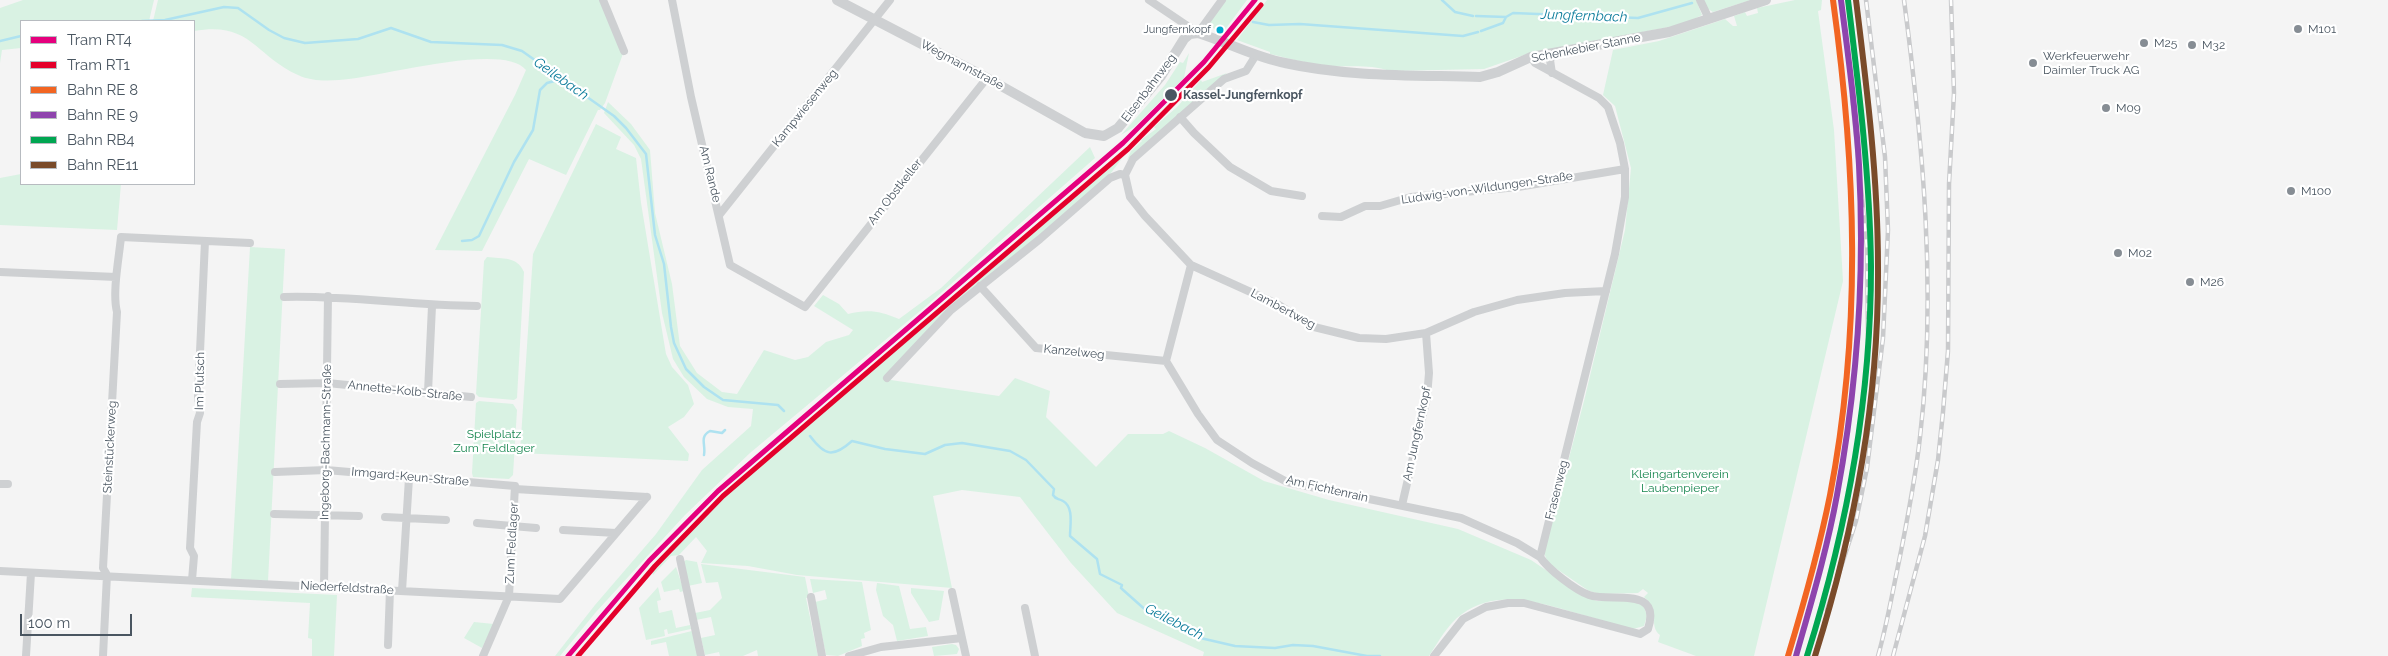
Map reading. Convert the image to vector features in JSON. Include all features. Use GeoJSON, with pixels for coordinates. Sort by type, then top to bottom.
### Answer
{"type":"FeatureCollection","features":[{"type":"Feature","properties":{"kind":"street"},"geometry":{"type":"LineString","coordinates":[[603,0],[624,51]]}},
{"type":"Feature","properties":{"kind":"street","name":"Am Rande"},"geometry":{"type":"LineString","coordinates":[[672,0],[691,97],[720,214],[730,265],[805,307]]}},
{"type":"Feature","properties":{"kind":"street","name":"Wegmannstraße"},"geometry":{"type":"LineString","coordinates":[[837,0],[1086,133]]}},
{"type":"Feature","properties":{"kind":"street","name":"Kampwiesenweg"},"geometry":{"type":"LineString","coordinates":[[720,214],[890,0]]}},
{"type":"Feature","properties":{"kind":"street"},"geometry":{"type":"LineString","coordinates":[[1149,0],[1198,33]]}},
{"type":"Feature","properties":{"kind":"street","name":"Eisenbahnweg"},"geometry":{"type":"LineString","coordinates":[[1086,133],[1104,136],[1118,128],[1161,76],[1184,39],[1190,34],[1198,33],[1222,0]]}},
{"type":"Feature","properties":{"kind":"street"},"geometry":{"type":"LineString","coordinates":[[1700,0],[1709,19]]}},
{"type":"Feature","properties":{"kind":"street","name":"Schenkebier Stanne"},"geometry":{"type":"LineString","coordinates":[[1198,33],[1256,55],[1284,63],[1332,72],[1480,77],[1498,72],[1531,57],[1668,32],[1766,0]]}},
{"type":"Feature","properties":{"kind":"street"},"geometry":{"type":"LineString","coordinates":[[1552,73],[1550,60],[1554,53]]}},
{"type":"Feature","properties":{"kind":"street"},"geometry":{"type":"LineString","coordinates":[[887,378],[951,310],[1040,239],[1110,178],[1120,174],[1125,175],[1133,159],[1224,79],[1246,71],[1256,55]]}},
{"type":"Feature","properties":{"kind":"street","name":"Frasenweg"},"geometry":{"type":"LineString","coordinates":[[1531,57],[1535,63],[1599,98],[1608,107],[1620,143],[1625,168],[1625,197],[1606,291],[1540,556]]}},
{"type":"Feature","properties":{"kind":"street","name":"Am Obstkeller"},"geometry":{"type":"LineString","coordinates":[[805,307],[986,78]]}},
{"type":"Feature","properties":{"kind":"street"},"geometry":{"type":"LineString","coordinates":[[1180,117],[1230,167],[1271,191],[1302,196]]}},
{"type":"Feature","properties":{"kind":"street","name":"Ludwig-von-Wildungen-Straße"},"geometry":{"type":"LineString","coordinates":[[1322,216],[1341,217],[1365,206],[1380,206],[1411,197],[1518,187],[1625,168]]}},
{"type":"Feature","properties":{"kind":"street","name":"Lambertweg"},"geometry":{"type":"LineString","coordinates":[[1125,175],[1130,197],[1145,216],[1191,265],[1278,304],[1314,327],[1359,338],[1386,339],[1426,333],[1474,312],[1517,300],[1606,291]]}},
{"type":"Feature","properties":{"kind":"street","name":"Steinstückerweg"},"geometry":{"type":"LineString","coordinates":[[103,656],[107,575],[104,568],[117,321],[116,277],[119,271],[121,238],[205,241]]}},
{"type":"Feature","properties":{"kind":"street"},"geometry":{"type":"LineString","coordinates":[[205,241],[250,243]]}},
{"type":"Feature","properties":{"kind":"street","name":"Im Plutsch"},"geometry":{"type":"LineString","coordinates":[[192,580],[194,556],[190,548],[197,422],[200,413],[198,396],[205,241]]}},
{"type":"Feature","properties":{"kind":"street"},"geometry":{"type":"LineString","coordinates":[[1166,361],[1191,265]]}},
{"type":"Feature","properties":{"kind":"street"},"geometry":{"type":"LineString","coordinates":[[0,272],[116,277]]}},
{"type":"Feature","properties":{"kind":"street","name":"Kanzelweg"},"geometry":{"type":"LineString","coordinates":[[980,286],[1036,348],[1166,361]]}},
{"type":"Feature","properties":{"kind":"street"},"geometry":{"type":"LineString","coordinates":[[284,297],[328,296],[432,306],[477,306]]}},
{"type":"Feature","properties":{"kind":"street","name":"Ingeborg-Bachmann-Straße"},"geometry":{"type":"LineString","coordinates":[[324,587],[328,296]]}},
{"type":"Feature","properties":{"kind":"street"},"geometry":{"type":"LineString","coordinates":[[428,392],[432,306]]}},
{"type":"Feature","properties":{"kind":"street","name":"Am Jungfernkopf"},"geometry":{"type":"LineString","coordinates":[[1402,505],[1427,397],[1430,373],[1426,333]]}},
{"type":"Feature","properties":{"kind":"street","name":"Am Fichtenrain"},"geometry":{"type":"LineString","coordinates":[[1166,361],[1198,414],[1217,440],[1252,463],[1287,482],[1461,518],[1517,542],[1540,556]]}},
{"type":"Feature","properties":{"kind":"street","name":"Annette-Kolb-Straße"},"geometry":{"type":"LineString","coordinates":[[280,384],[327,383],[471,397]]}},
{"type":"Feature","properties":{"kind":"street","name":"Irmgard-Keun-Straße"},"geometry":{"type":"LineString","coordinates":[[275,472],[326,470],[515,488],[647,497]]}},
{"type":"Feature","properties":{"kind":"street"},"geometry":{"type":"LineString","coordinates":[[402,591],[409,478]]}},
{"type":"Feature","properties":{"kind":"street","name":"Zum Feldlager"},"geometry":{"type":"LineString","coordinates":[[483,656],[509,596],[515,488]]}},
{"type":"Feature","properties":{"kind":"street","name":"Niederfeldstraße"},"geometry":{"type":"LineString","coordinates":[[0,571],[560,599],[647,497]]}},
{"type":"Feature","properties":{"kind":"street"},"geometry":{"type":"LineString","coordinates":[[274,514],[359,516]]}},
{"type":"Feature","properties":{"kind":"street"},"geometry":{"type":"LineString","coordinates":[[385,517],[446,520]]}},
{"type":"Feature","properties":{"kind":"street"},"geometry":{"type":"LineString","coordinates":[[477,523],[536,528]]}},
{"type":"Feature","properties":{"kind":"street"},"geometry":{"type":"LineString","coordinates":[[563,530],[616,533]]}},
{"type":"Feature","properties":{"kind":"street"},"geometry":{"type":"LineString","coordinates":[[1434,656],[1463,619],[1486,607],[1508,603],[1524,603],[1640,634],[1648,629],[1652,618],[1649,607],[1638,598],[1602,598],[1587,595],[1546,566],[1540,556]]}},
{"type":"Feature","properties":{"kind":"street"},"geometry":{"type":"LineString","coordinates":[[680,559],[701,656]]}},
{"type":"Feature","properties":{"kind":"street"},"geometry":{"type":"LineString","coordinates":[[26,656],[31,573]]}},
{"type":"Feature","properties":{"kind":"street"},"geometry":{"type":"LineString","coordinates":[[388,645],[390,590]]}},
{"type":"Feature","properties":{"kind":"street"},"geometry":{"type":"LineString","coordinates":[[952,592],[966,656]]}},
{"type":"Feature","properties":{"kind":"street"},"geometry":{"type":"LineString","coordinates":[[811,597],[822,656]]}},
{"type":"Feature","properties":{"kind":"street"},"geometry":{"type":"LineString","coordinates":[[1025,608],[1035,656]]}},
{"type":"Feature","properties":{"kind":"street"},"geometry":{"type":"LineString","coordinates":[[849,656],[881,647],[962,638]]}},
{"type":"Feature","properties":{"kind":"green space"},"geometry":{"type":"Polygon","coordinates":[[[23,0],[154,0],[149,20],[20,20],[20,48],[2,50],[0,63],[0,8],[23,0]]]}},
{"type":"Feature","properties":{"kind":"green space"},"geometry":{"type":"Polygon","coordinates":[[[158,0],[603,0],[624,51],[605,103],[598,110],[566,175],[529,159],[482,251],[435,250],[526,70],[513,62],[492,59],[466,60],[356,78],[339,80],[313,79],[298,75],[283,67],[240,35],[213,29],[195,31],[195,20],[153,20],[158,0]]]}},
{"type":"Feature","properties":{"kind":"green space"},"geometry":{"type":"Polygon","coordinates":[[[1226,0],[1247,0],[1224,31],[1219,28],[1217,30],[1211,27],[1210,22],[1226,0]]]}},
{"type":"Feature","properties":{"kind":"green space"},"geometry":{"type":"Polygon","coordinates":[[[1267,0],[1696,0],[1702,15],[1685,24],[1530,53],[1484,69],[1390,71],[1376,67],[1332,66],[1301,61],[1270,54],[1270,52],[1237,40],[1267,0]]]}},
{"type":"Feature","properties":{"kind":"green space"},"geometry":{"type":"Polygon","coordinates":[[[1703,0],[1751,0],[1713,12],[1708,9],[1703,0]]]}},
{"type":"Feature","properties":{"kind":"green space","name":"Kleingartenverein Laubenpieper"},"geometry":{"type":"Polygon","coordinates":[[[1795,0],[1822,0],[1821,10],[1818,11],[1834,130],[1843,281],[1754,656],[1696,656],[1658,642],[1660,635],[1655,627],[1652,608],[1644,597],[1648,593],[1643,589],[1638,593],[1601,594],[1589,591],[1548,563],[1544,553],[1584,401],[1625,230],[1631,168],[1615,106],[1603,95],[1613,50],[1659,41],[1725,19],[1733,26],[1737,26],[1734,16],[1745,12],[1747,16],[1758,13],[1757,8],[1795,0]]]}},
{"type":"Feature","properties":{"kind":"green space"},"geometry":{"type":"Polygon","coordinates":[[[1189,53],[1184,78],[1134,127],[1121,135],[1165,85],[1180,62],[1183,63],[1189,53]]]}},
{"type":"Feature","properties":{"kind":"green space"},"geometry":{"type":"Polygon","coordinates":[[[1227,73],[1127,160],[1131,151],[1141,140],[1156,129],[1154,127],[1177,107],[1201,80],[1202,82],[1227,73]]]}},
{"type":"Feature","properties":{"kind":"green space"},"geometry":{"type":"Polygon","coordinates":[[[608,102],[631,124],[650,150],[655,213],[672,284],[680,346],[697,373],[722,392],[737,394],[764,350],[795,360],[808,357],[826,342],[849,335],[853,330],[814,306],[823,295],[839,304],[848,314],[874,312],[899,319],[941,288],[1090,147],[1095,158],[926,306],[750,453],[685,515],[596,612],[560,656],[555,656],[595,605],[656,534],[702,470],[751,426],[753,409],[728,407],[707,399],[684,377],[673,359],[662,313],[641,159],[634,145],[604,113],[608,102]]]}},
{"type":"Feature","properties":{"kind":"green space"},"geometry":{"type":"Polygon","coordinates":[[[596,124],[621,137],[616,149],[636,158],[641,203],[666,354],[672,367],[688,385],[694,404],[684,417],[668,427],[689,454],[688,461],[520,453],[533,254],[596,124]]]}},
{"type":"Feature","properties":{"kind":"green space"},"geometry":{"type":"Polygon","coordinates":[[[1126,153],[1108,177],[1014,258],[980,282],[884,379],[999,396],[1015,378],[1050,391],[1046,417],[1096,467],[1128,434],[1163,434],[1169,431],[1205,448],[1264,481],[1329,500],[1458,529],[1531,560],[1586,597],[1597,601],[1634,601],[1644,606],[1647,616],[1644,626],[1633,629],[1542,604],[1528,601],[1501,600],[1488,602],[1462,614],[1448,628],[1429,656],[1203,656],[1204,652],[1117,613],[1071,563],[1020,497],[962,490],[933,496],[952,588],[797,575],[748,566],[701,563],[707,551],[696,537],[679,555],[671,556],[653,575],[651,571],[699,520],[750,473],[924,327],[1126,153]]]}},
{"type":"Feature","properties":{"kind":"green space"},"geometry":{"type":"Polygon","coordinates":[[[20,174],[20,185],[121,185],[117,230],[0,225],[0,178],[20,174]]]}},
{"type":"Feature","properties":{"kind":"green space"},"geometry":{"type":"Polygon","coordinates":[[[250,247],[285,249],[268,581],[231,579],[250,247]]]}},
{"type":"Feature","properties":{"kind":"green space"},"geometry":{"type":"Polygon","coordinates":[[[487,257],[504,258],[518,263],[524,272],[517,398],[514,400],[479,397],[476,394],[484,261],[487,257]]]}},
{"type":"Feature","properties":{"kind":"green space","name":"Spielplatz Zum Feldlager"},"geometry":{"type":"Polygon","coordinates":[[[479,401],[513,404],[517,410],[513,475],[509,479],[473,477],[476,403],[479,401]]]}},
{"type":"Feature","properties":{"kind":"green space"},"geometry":{"type":"Polygon","coordinates":[[[686,560],[697,562],[702,583],[688,586],[683,562],[686,560]]]}},
{"type":"Feature","properties":{"kind":"green space"},"geometry":{"type":"Polygon","coordinates":[[[701,564],[805,577],[809,597],[806,598],[818,656],[758,656],[757,650],[743,656],[720,656],[719,652],[705,655],[701,638],[715,635],[711,617],[696,620],[695,613],[710,610],[722,598],[718,582],[706,583],[701,564]]]}},
{"type":"Feature","properties":{"kind":"green space"},"geometry":{"type":"Polygon","coordinates":[[[676,567],[684,591],[680,592],[679,589],[664,592],[661,582],[676,567]]]}},
{"type":"Feature","properties":{"kind":"green space"},"geometry":{"type":"Polygon","coordinates":[[[810,579],[862,582],[871,630],[864,633],[865,638],[861,639],[862,646],[838,656],[826,655],[815,602],[827,599],[825,590],[813,593],[810,579]]]}},
{"type":"Feature","properties":{"kind":"green space"},"geometry":{"type":"Polygon","coordinates":[[[877,583],[899,586],[910,629],[926,627],[928,636],[897,641],[893,625],[883,616],[876,590],[877,583]]]}},
{"type":"Feature","properties":{"kind":"green space"},"geometry":{"type":"Polygon","coordinates":[[[658,587],[661,600],[657,601],[659,613],[672,610],[676,628],[690,625],[691,629],[668,634],[667,629],[664,630],[665,636],[646,640],[639,608],[658,587]]]}},
{"type":"Feature","properties":{"kind":"green space"},"geometry":{"type":"Polygon","coordinates":[[[192,588],[337,595],[334,656],[312,656],[312,639],[308,638],[310,603],[191,597],[192,588]]]}},
{"type":"Feature","properties":{"kind":"green space"},"geometry":{"type":"Polygon","coordinates":[[[911,588],[944,591],[939,620],[929,622],[911,593],[911,588]]]}},
{"type":"Feature","properties":{"kind":"green space"},"geometry":{"type":"Polygon","coordinates":[[[474,622],[494,624],[482,648],[464,638],[474,622]]]}},
{"type":"Feature","properties":{"kind":"green space"},"geometry":{"type":"Polygon","coordinates":[[[692,631],[698,656],[669,656],[666,642],[651,645],[651,641],[692,631]]]}},
{"type":"Feature","properties":{"kind":"green space"},"geometry":{"type":"Polygon","coordinates":[[[956,645],[959,649],[957,654],[934,656],[932,647],[956,645]]]}},
{"type":"Feature","properties":{"kind":"waterway","name":"Jungfernbach"},"geometry":{"type":"LineString","coordinates":[[1442,0],[1455,12],[1473,16]]}},
{"type":"Feature","properties":{"kind":"waterway","name":"Jungfernbach"},"geometry":{"type":"LineString","coordinates":[[1476,16],[1506,17],[1513,13],[1638,18],[1692,3]]}},
{"type":"Feature","properties":{"kind":"waterway","name":"Geilebach"},"geometry":{"type":"LineString","coordinates":[[165,20],[224,7],[238,8],[284,38],[305,43],[358,39],[391,28],[431,42],[502,45],[522,51],[614,116],[646,154],[655,235],[664,264],[671,327],[674,343],[686,369],[704,387],[723,400],[778,405],[784,411]]}},
{"type":"Feature","properties":{"kind":"waterway"},"geometry":{"type":"LineString","coordinates":[[1481,31],[1503,23],[1506,17]]}},
{"type":"Feature","properties":{"kind":"waterway"},"geometry":{"type":"LineString","coordinates":[[1253,22],[1269,25],[1300,24],[1463,36],[1478,32]]}},
{"type":"Feature","properties":{"kind":"waterway","name":"Geilebach"},"geometry":{"type":"LineString","coordinates":[[0,41],[20,36]]}},
{"type":"Feature","properties":{"kind":"waterway"},"geometry":{"type":"LineString","coordinates":[[462,241],[472,240],[479,236],[514,162],[533,130],[540,90],[547,83],[562,79]]}},
{"type":"Feature","properties":{"kind":"waterway"},"geometry":{"type":"LineString","coordinates":[[704,455],[704,438],[707,433],[710,431],[722,433],[725,430]]}},
{"type":"Feature","properties":{"kind":"waterway","name":"Geilebach"},"geometry":{"type":"LineString","coordinates":[[810,436],[820,448],[830,452],[840,450],[852,441],[885,449],[925,454],[945,445],[962,443],[1010,451],[1026,460],[1054,489],[1054,497],[1063,501],[1069,507],[1071,517],[1070,536],[1097,559],[1100,574],[1122,585],[1121,588]]}},
{"type":"Feature","properties":{"kind":"waterway","name":"Geilebach"},"geometry":{"type":"LineString","coordinates":[[1122,589],[1149,613],[1196,637],[1235,646],[1275,648],[1293,645],[1313,646],[1367,656],[1380,656]]}},
{"type":"Feature","properties":{"kind":"railway"},"geometry":{"type":"LineString","coordinates":[[1827,610],[1856,521],[1867,468],[1883,338],[1888,230],[1885,157],[1866,0]]}},
{"type":"Feature","properties":{"kind":"railway"},"geometry":{"type":"LineString","coordinates":[[1878,656],[1916,471],[1925,382],[1927,328],[1926,218],[1917,109],[1904,0]]}},
{"type":"Feature","properties":{"kind":"railway"},"geometry":{"type":"LineString","coordinates":[[1893,656],[1925,536],[1938,460],[1943,412],[1948,351],[1949,184],[1954,93],[1951,0]]}},
{"type":"Feature","properties":{"kind":"railway"},"geometry":{"type":"LineString","coordinates":[[1852,96],[1867,249],[1868,343]]}},
{"type":"Feature","properties":{"kind":"tram line","name":"RT4"},"geometry":{"type":"LineString","coordinates":[[568,656],[649,561],[718,491],[1123,143],[1204,62],[1255,0]]}},
{"type":"Feature","properties":{"kind":"tram line","name":"RT1"},"geometry":{"type":"LineString","coordinates":[[578,656],[655,566],[723,496],[1128,149],[1209,67],[1261,5]]}},
{"type":"Feature","properties":{"kind":"transit line"},"geometry":{"type":"LineString","coordinates":[[1788,656],[1811,576],[1830,495],[1847,371],[1851,309],[1851,186],[1847,124],[1833,0]]}},
{"type":"Feature","properties":{"kind":"transit line"},"geometry":{"type":"LineString","coordinates":[[1796,656],[1824,556],[1833,516],[1850,413],[1858,331],[1861,248],[1859,165],[1854,103],[1841,0]]}},
{"type":"Feature","properties":{"kind":"rail line","name":"RB4"},"geometry":{"type":"LineString","coordinates":[[1807,656],[1834,560],[1845,512],[1854,464],[1867,366],[1871,267],[1869,200],[1848,0]]}},
{"type":"Feature","properties":{"kind":"rail line","name":"RE11"},"geometry":{"type":"LineString","coordinates":[[1815,656],[1842,560],[1853,512],[1862,464],[1874,366],[1877,317],[1878,233],[1868,100],[1856,0]]}},
{"type":"Feature","properties":{"kind":"place","name":"M101"},"geometry":{"type":"Point","coordinates":[2298,29]}},
{"type":"Feature","properties":{"kind":"place","name":"Jungfernkopf"},"geometry":{"type":"Point","coordinates":[1220,30]}},
{"type":"Feature","properties":{"kind":"place","name":"M25"},"geometry":{"type":"Point","coordinates":[2144,43]}},
{"type":"Feature","properties":{"kind":"place","name":"M32"},"geometry":{"type":"Point","coordinates":[2192,45]}},
{"type":"Feature","properties":{"kind":"place","name":"Werkfeuerwehr Daimler Truck AG"},"geometry":{"type":"Point","coordinates":[2033,63]}},
{"type":"Feature","properties":{"kind":"place","name":"Kassel-Jungfernkopf"},"geometry":{"type":"Point","coordinates":[1171,95]}},
{"type":"Feature","properties":{"kind":"place","name":"M09"},"geometry":{"type":"Point","coordinates":[2106,108]}},
{"type":"Feature","properties":{"kind":"place","name":"M100"},"geometry":{"type":"Point","coordinates":[2291,191]}},
{"type":"Feature","properties":{"kind":"place","name":"M02"},"geometry":{"type":"Point","coordinates":[2118,253]}},
{"type":"Feature","properties":{"kind":"place","name":"M26"},"geometry":{"type":"Point","coordinates":[2190,282]}}]}
